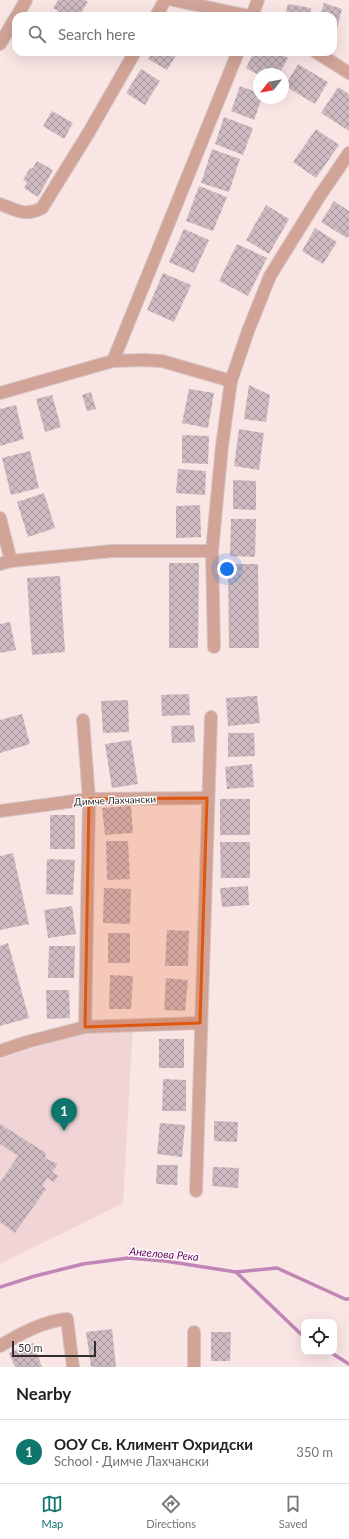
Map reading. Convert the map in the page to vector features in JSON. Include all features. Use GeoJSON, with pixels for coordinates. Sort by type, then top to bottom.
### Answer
{"type":"FeatureCollection","features":[{"type":"Feature","properties":{"kind":"street"},"geometry":{"type":"LineString","coordinates":[[19,12],[26,0]]}},
{"type":"Feature","properties":{"kind":"street"},"geometry":{"type":"LineString","coordinates":[[158,12],[165,0]]}},
{"type":"Feature","properties":{"kind":"street"},"geometry":{"type":"LineString","coordinates":[[173,0],[230,12]]}},
{"type":"Feature","properties":{"kind":"street"},"geometry":{"type":"LineString","coordinates":[[254,12],[258,0]]}},
{"type":"Feature","properties":{"kind":"street"},"geometry":{"type":"LineString","coordinates":[[2,38],[12,23]]}},
{"type":"Feature","properties":{"kind":"street"},"geometry":{"type":"LineString","coordinates":[[0,204],[24,213],[34,212],[42,208],[89,132],[133,56]]}},
{"type":"Feature","properties":{"kind":"street"},"geometry":{"type":"LineString","coordinates":[[113,361],[236,56]]}},
{"type":"Feature","properties":{"kind":"street"},"geometry":{"type":"LineString","coordinates":[[322,56],[349,73]]}},
{"type":"Feature","properties":{"kind":"street"},"geometry":{"type":"LineString","coordinates":[[214,647],[212,551],[222,446],[231,381],[248,331],[270,276],[315,202],[349,153]]}},
{"type":"Feature","properties":{"kind":"street"},"geometry":{"type":"LineString","coordinates":[[0,393],[113,361],[143,360],[162,362],[231,381]]}},
{"type":"Feature","properties":{"kind":"street"},"geometry":{"type":"LineString","coordinates":[[0,518],[6,563],[112,551],[212,551]]}},
{"type":"Feature","properties":{"kind":"street"},"geometry":{"type":"LineString","coordinates":[[196,1191],[210,717]]}},
{"type":"Feature","properties":{"kind":"street"},"geometry":{"type":"LineString","coordinates":[[83,720],[90,799],[85,1026]]}},
{"type":"Feature","properties":{"kind":"street","name":"Димче Лахчански"},"geometry":{"type":"LineString","coordinates":[[0,811],[90,799],[207,798]]}},
{"type":"Feature","properties":{"kind":"street"},"geometry":{"type":"LineString","coordinates":[[0,1051],[85,1026],[200,1023]]}},
{"type":"Feature","properties":{"kind":"street"},"geometry":{"type":"LineString","coordinates":[[0,1346],[21,1334],[40,1326],[67,1319],[73,1367]]}},
{"type":"Feature","properties":{"kind":"street"},"geometry":{"type":"LineString","coordinates":[[194,1332],[194,1367]]}},
{"type":"Feature","properties":{"kind":"highlighted area"},"geometry":{"type":"Polygon","coordinates":[[[207,798],[200,1023],[85,1027],[89,799],[207,798]]]}},
{"type":"Feature","properties":{"kind":"shaded area"},"geometry":{"type":"Polygon","coordinates":[[[133,1025],[123,1203],[0,1264],[0,1059],[81,1034],[133,1025]]]}},
{"type":"Feature","properties":{"kind":"building"},"geometry":{"type":"Polygon","coordinates":[[[58,0],[85,0],[88,2],[82,12],[60,12],[53,8],[58,0]]]}},
{"type":"Feature","properties":{"kind":"building"},"geometry":{"type":"Polygon","coordinates":[[[324,3],[342,9],[337,29],[337,12],[321,12],[324,3]]]}},
{"type":"Feature","properties":{"kind":"building"},"geometry":{"type":"Polygon","coordinates":[[[288,4],[311,8],[310,12],[286,12],[288,4]]]}},
{"type":"Feature","properties":{"kind":"building"},"geometry":{"type":"Polygon","coordinates":[[[150,56],[176,56],[167,70],[148,59],[150,56]]]}},
{"type":"Feature","properties":{"kind":"building"},"geometry":{"type":"Polygon","coordinates":[[[252,56],[285,56],[288,58],[282,68],[253,68],[253,72],[246,68],[252,56]]]}},
{"type":"Feature","properties":{"kind":"building"},"geometry":{"type":"Polygon","coordinates":[[[298,64],[328,82],[315,104],[289,88],[289,79],[298,64]]]}},
{"type":"Feature","properties":{"kind":"building"},"geometry":{"type":"Polygon","coordinates":[[[141,69],[160,81],[145,105],[126,93],[141,69]]]}},
{"type":"Feature","properties":{"kind":"building"},"geometry":{"type":"Polygon","coordinates":[[[240,86],[253,91],[253,104],[260,104],[254,120],[231,111],[240,86]]]}},
{"type":"Feature","properties":{"kind":"building"},"geometry":{"type":"Polygon","coordinates":[[[338,87],[349,94],[349,131],[321,113],[338,87]]]}},
{"type":"Feature","properties":{"kind":"building"},"geometry":{"type":"Polygon","coordinates":[[[52,111],[73,123],[64,139],[43,126],[52,111]]]}},
{"type":"Feature","properties":{"kind":"building"},"geometry":{"type":"Polygon","coordinates":[[[224,117],[253,128],[243,155],[215,144],[224,117]]]}},
{"type":"Feature","properties":{"kind":"building"},"geometry":{"type":"Polygon","coordinates":[[[316,129],[339,145],[316,178],[293,162],[316,129]]]}},
{"type":"Feature","properties":{"kind":"building"},"geometry":{"type":"Polygon","coordinates":[[[212,149],[240,159],[229,192],[201,183],[212,149]]]}},
{"type":"Feature","properties":{"kind":"building"},"geometry":{"type":"Polygon","coordinates":[[[37,161],[53,170],[38,197],[24,188],[27,182],[23,180],[30,168],[32,169],[37,161]]]}},
{"type":"Feature","properties":{"kind":"building"},"geometry":{"type":"Polygon","coordinates":[[[199,186],[227,197],[213,231],[186,221],[199,186]]]}},
{"type":"Feature","properties":{"kind":"building"},"geometry":{"type":"Polygon","coordinates":[[[334,201],[349,211],[349,235],[347,238],[321,222],[334,201]]]}},
{"type":"Feature","properties":{"kind":"building"},"geometry":{"type":"Polygon","coordinates":[[[266,205],[289,219],[269,254],[246,240],[266,205]]]}},
{"type":"Feature","properties":{"kind":"building"},"geometry":{"type":"Polygon","coordinates":[[[315,228],[337,242],[323,264],[302,251],[315,228]]]}},
{"type":"Feature","properties":{"kind":"building"},"geometry":{"type":"Polygon","coordinates":[[[184,229],[209,240],[194,273],[169,262],[184,229]]]}},
{"type":"Feature","properties":{"kind":"building"},"geometry":{"type":"Polygon","coordinates":[[[237,244],[267,258],[248,296],[219,281],[237,244]]]}},
{"type":"Feature","properties":{"kind":"building"},"geometry":{"type":"Polygon","coordinates":[[[163,273],[191,285],[174,322],[147,310],[163,273]]]}},
{"type":"Feature","properties":{"kind":"building"},"geometry":{"type":"Polygon","coordinates":[[[249,385],[270,395],[266,422],[244,419],[249,385]]]}},
{"type":"Feature","properties":{"kind":"building"},"geometry":{"type":"Polygon","coordinates":[[[189,389],[214,393],[208,428],[182,423],[189,389]]]}},
{"type":"Feature","properties":{"kind":"building"},"geometry":{"type":"Polygon","coordinates":[[[91,392],[96,409],[87,411],[82,395],[91,392]]]}},
{"type":"Feature","properties":{"kind":"building"},"geometry":{"type":"Polygon","coordinates":[[[52,395],[61,427],[45,432],[36,399],[52,395]]]}},
{"type":"Feature","properties":{"kind":"building"},"geometry":{"type":"Polygon","coordinates":[[[16,405],[24,439],[0,446],[0,409],[16,405]]]}},
{"type":"Feature","properties":{"kind":"building"},"geometry":{"type":"Polygon","coordinates":[[[239,429],[264,433],[259,470],[234,466],[239,429]]]}},
{"type":"Feature","properties":{"kind":"building"},"geometry":{"type":"Polygon","coordinates":[[[182,435],[209,436],[208,464],[182,463],[182,435]]]}},
{"type":"Feature","properties":{"kind":"building"},"geometry":{"type":"Polygon","coordinates":[[[30,451],[39,488],[11,495],[2,458],[30,451]]]}},
{"type":"Feature","properties":{"kind":"building"},"geometry":{"type":"Polygon","coordinates":[[[178,469],[206,471],[205,495],[176,493],[178,469]]]}},
{"type":"Feature","properties":{"kind":"building"},"geometry":{"type":"Polygon","coordinates":[[[233,480],[256,481],[256,510],[233,509],[233,480]]]}},
{"type":"Feature","properties":{"kind":"building"},"geometry":{"type":"Polygon","coordinates":[[[44,493],[55,528],[28,537],[17,502],[44,493]]]}},
{"type":"Feature","properties":{"kind":"building"},"geometry":{"type":"Polygon","coordinates":[[[200,505],[201,537],[176,538],[176,506],[200,505]]]}},
{"type":"Feature","properties":{"kind":"building"},"geometry":{"type":"Polygon","coordinates":[[[231,519],[256,519],[255,557],[230,556],[231,519]]]}},
{"type":"Feature","properties":{"kind":"building"},"geometry":{"type":"Polygon","coordinates":[[[169,563],[199,563],[198,648],[169,648],[169,563]]]}},
{"type":"Feature","properties":{"kind":"building"},"geometry":{"type":"Polygon","coordinates":[[[228,564],[258,564],[259,648],[229,648],[228,564]]]}},
{"type":"Feature","properties":{"kind":"building"},"geometry":{"type":"Polygon","coordinates":[[[60,576],[65,652],[32,655],[27,578],[60,576]]]}},
{"type":"Feature","properties":{"kind":"building"},"geometry":{"type":"Polygon","coordinates":[[[10,622],[16,650],[0,653],[0,624],[10,622]]]}},
{"type":"Feature","properties":{"kind":"building"},"geometry":{"type":"Polygon","coordinates":[[[189,694],[190,715],[162,716],[161,695],[189,694]]]}},
{"type":"Feature","properties":{"kind":"building"},"geometry":{"type":"Polygon","coordinates":[[[257,696],[260,723],[228,726],[226,698],[257,696]]]}},
{"type":"Feature","properties":{"kind":"building"},"geometry":{"type":"Polygon","coordinates":[[[128,700],[129,732],[103,733],[101,701],[128,700]]]}},
{"type":"Feature","properties":{"kind":"building"},"geometry":{"type":"Polygon","coordinates":[[[22,714],[30,744],[0,753],[0,720],[22,714]]]}},
{"type":"Feature","properties":{"kind":"building"},"geometry":{"type":"Polygon","coordinates":[[[194,725],[195,742],[172,743],[171,726],[194,725]]]}},
{"type":"Feature","properties":{"kind":"building"},"geometry":{"type":"Polygon","coordinates":[[[228,733],[254,733],[255,756],[228,757],[228,733]]]}},
{"type":"Feature","properties":{"kind":"building"},"geometry":{"type":"Polygon","coordinates":[[[131,740],[138,784],[112,788],[105,744],[131,740]]]}},
{"type":"Feature","properties":{"kind":"building"},"geometry":{"type":"Polygon","coordinates":[[[252,764],[254,787],[227,789],[225,767],[252,764]]]}},
{"type":"Feature","properties":{"kind":"building"},"geometry":{"type":"Polygon","coordinates":[[[220,799],[250,799],[250,835],[220,835],[220,799]]]}},
{"type":"Feature","properties":{"kind":"building"},"geometry":{"type":"Polygon","coordinates":[[[131,806],[133,833],[105,835],[102,808],[131,806]]]}},
{"type":"Feature","properties":{"kind":"building"},"geometry":{"type":"Polygon","coordinates":[[[50,815],[75,815],[75,849],[50,849],[50,815]]]}},
{"type":"Feature","properties":{"kind":"building"},"geometry":{"type":"Polygon","coordinates":[[[106,841],[128,841],[130,879],[107,880],[106,841]]]}},
{"type":"Feature","properties":{"kind":"building"},"geometry":{"type":"Polygon","coordinates":[[[220,842],[250,842],[250,878],[221,878],[220,842]]]}},
{"type":"Feature","properties":{"kind":"building"},"geometry":{"type":"Polygon","coordinates":[[[13,853],[29,924],[0,930],[0,856],[13,853]]]}},
{"type":"Feature","properties":{"kind":"building"},"geometry":{"type":"Polygon","coordinates":[[[47,859],[75,860],[73,895],[46,894],[47,859]]]}},
{"type":"Feature","properties":{"kind":"building"},"geometry":{"type":"Polygon","coordinates":[[[248,886],[249,905],[222,907],[220,888],[248,886]]]}},
{"type":"Feature","properties":{"kind":"building"},"geometry":{"type":"Polygon","coordinates":[[[104,888],[131,889],[130,924],[103,923],[104,888]]]}},
{"type":"Feature","properties":{"kind":"building"},"geometry":{"type":"Polygon","coordinates":[[[72,906],[76,934],[48,938],[44,910],[72,906]]]}},
{"type":"Feature","properties":{"kind":"building"},"geometry":{"type":"Polygon","coordinates":[[[167,930],[189,931],[188,966],[165,966],[167,930]]]}},
{"type":"Feature","properties":{"kind":"building"},"geometry":{"type":"Polygon","coordinates":[[[108,933],[130,933],[130,963],[108,963],[108,933]]]}},
{"type":"Feature","properties":{"kind":"building"},"geometry":{"type":"Polygon","coordinates":[[[8,943],[29,1018],[0,1026],[0,946],[8,943]]]}},
{"type":"Feature","properties":{"kind":"building"},"geometry":{"type":"Polygon","coordinates":[[[49,946],[75,946],[74,978],[48,978],[49,946]]]}},
{"type":"Feature","properties":{"kind":"building"},"geometry":{"type":"Polygon","coordinates":[[[110,975],[133,976],[131,1009],[109,1009],[110,975]]]}},
{"type":"Feature","properties":{"kind":"building"},"geometry":{"type":"Polygon","coordinates":[[[166,978],[188,980],[185,1011],[164,1010],[166,978]]]}},
{"type":"Feature","properties":{"kind":"building"},"geometry":{"type":"Polygon","coordinates":[[[46,990],[69,990],[70,1018],[47,1019],[46,990]]]}},
{"type":"Feature","properties":{"kind":"building"},"geometry":{"type":"Polygon","coordinates":[[[159,1039],[184,1039],[184,1068],[159,1068],[159,1039]]]}},
{"type":"Feature","properties":{"kind":"building"},"geometry":{"type":"Polygon","coordinates":[[[163,1079],[186,1080],[186,1111],[162,1111],[163,1079]]]}},
{"type":"Feature","properties":{"kind":"building"},"geometry":{"type":"Polygon","coordinates":[[[214,1121],[238,1122],[237,1142],[214,1141],[214,1121]]]}},
{"type":"Feature","properties":{"kind":"building"},"geometry":{"type":"Polygon","coordinates":[[[160,1123],[185,1125],[182,1157],[157,1154],[160,1123]]]}},
{"type":"Feature","properties":{"kind":"building"},"geometry":{"type":"Polygon","coordinates":[[[0,1124],[46,1153],[45,1158],[58,1164],[52,1172],[58,1176],[54,1182],[47,1178],[42,1186],[46,1189],[15,1233],[0,1222],[0,1182],[18,1156],[0,1144],[0,1124]]]}},
{"type":"Feature","properties":{"kind":"building"},"geometry":{"type":"Polygon","coordinates":[[[157,1165],[178,1165],[177,1185],[156,1184],[157,1165]]]}},
{"type":"Feature","properties":{"kind":"building"},"geometry":{"type":"Polygon","coordinates":[[[213,1167],[239,1168],[238,1188],[212,1186],[213,1167]]]}},
{"type":"Feature","properties":{"kind":"building"},"geometry":{"type":"Polygon","coordinates":[[[112,1329],[116,1367],[91,1367],[86,1332],[112,1329]]]}},
{"type":"Feature","properties":{"kind":"building"},"geometry":{"type":"Polygon","coordinates":[[[211,1332],[231,1332],[230,1361],[211,1361],[211,1332]]]}},
{"type":"Feature","properties":{"kind":"building"},"geometry":{"type":"Polygon","coordinates":[[[33,1343],[42,1367],[15,1367],[9,1353],[33,1343]]]}},
{"type":"Feature","properties":{"kind":"waterway","name":"Ангелова Река"},"geometry":{"type":"LineString","coordinates":[[0,1287],[35,1276],[83,1264],[128,1258],[165,1261],[236,1272],[301,1334]]}},
{"type":"Feature","properties":{"kind":"waterway"},"geometry":{"type":"LineString","coordinates":[[236,1272],[277,1268],[345,1299],[349,1299]]}},
{"type":"Feature","properties":{"kind":"waterway","name":"Ангелова Река"},"geometry":{"type":"LineString","coordinates":[[335,1355],[349,1364]]}},
{"type":"Feature","properties":{"kind":"place","name":"ООУ Св. Климент Охридски"},"geometry":{"type":"Point","coordinates":[64,1131]}}]}
